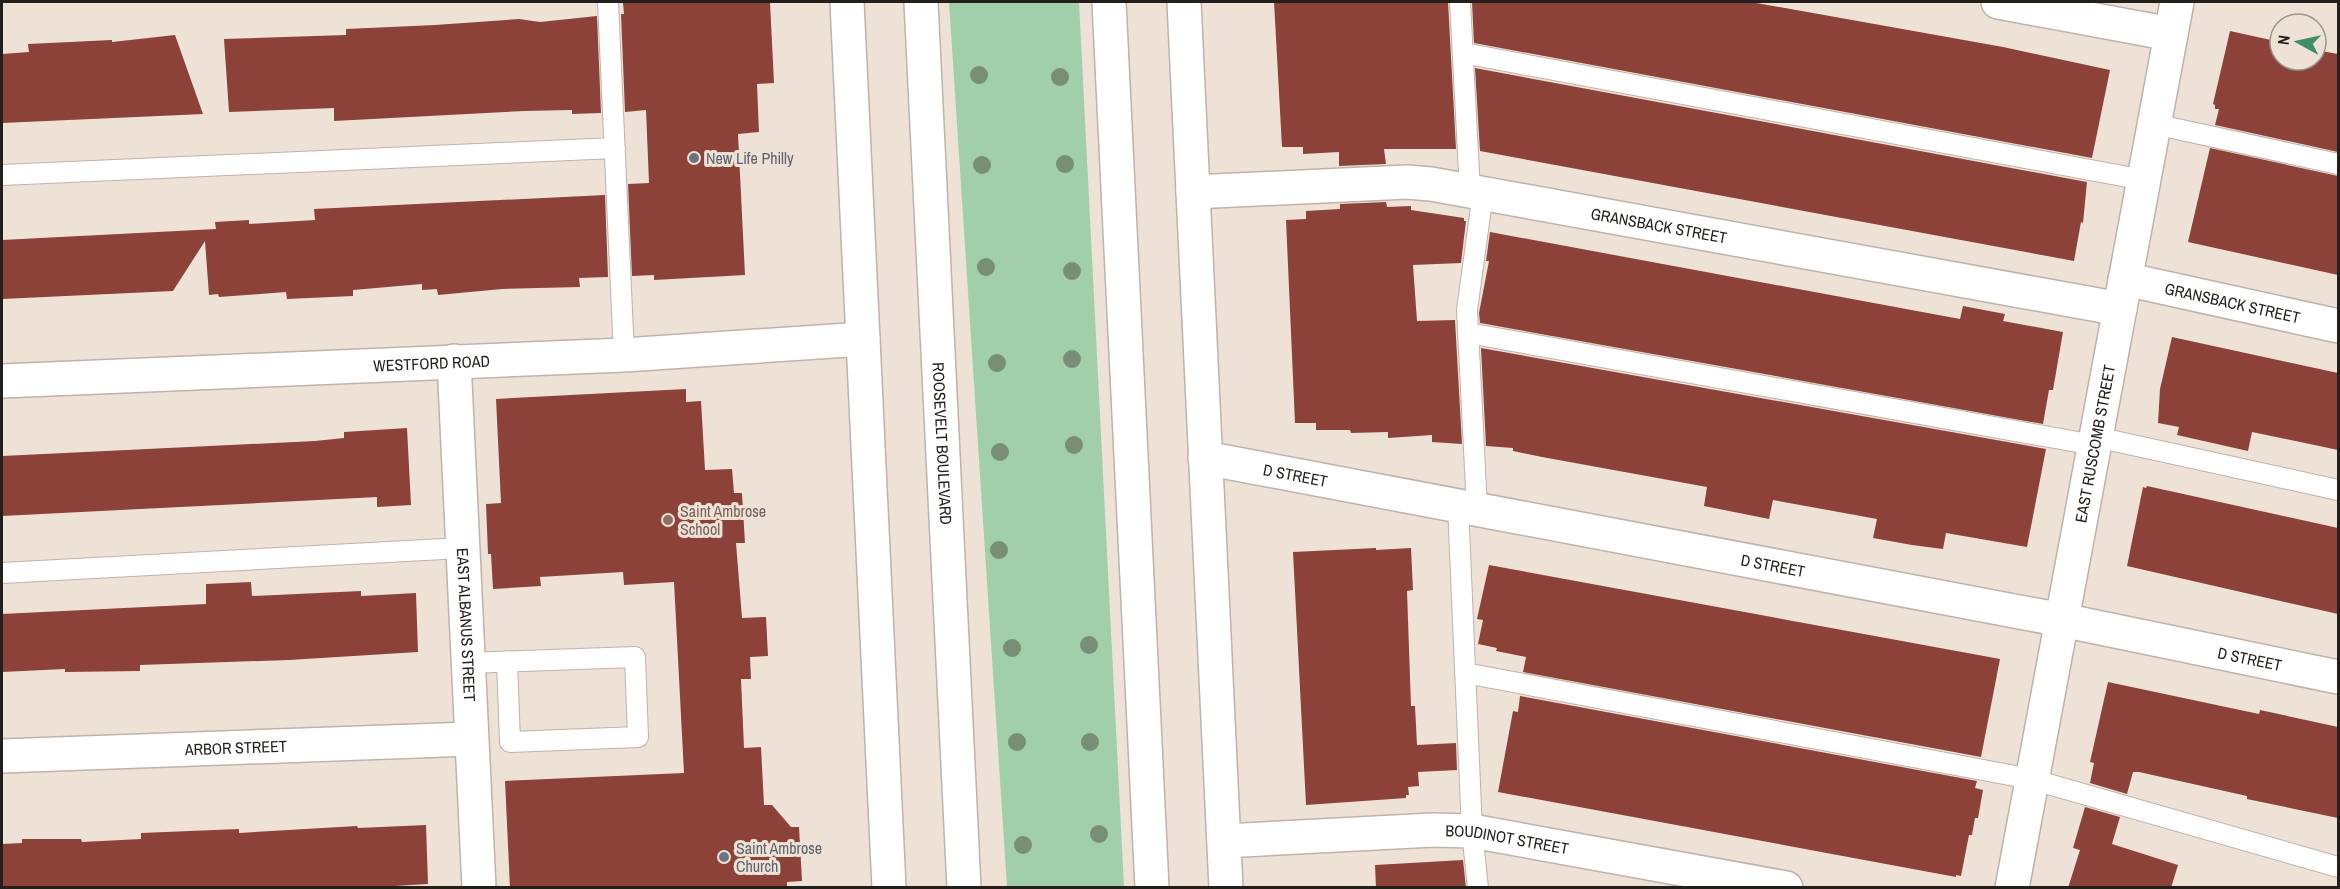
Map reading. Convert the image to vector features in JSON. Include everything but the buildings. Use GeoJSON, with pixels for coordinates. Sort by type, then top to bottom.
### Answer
{"type":"FeatureCollection","features":[{"type":"Feature","properties":{"kind":"main road"},"geometry":{"type":"LineString","coordinates":[[847,2],[889,888]]}},
{"type":"Feature","properties":{"kind":"main road","name":"ROOSEVELT BOULEVARD"},"geometry":{"type":"LineString","coordinates":[[921,2],[964,888]]}},
{"type":"Feature","properties":{"kind":"main road"},"geometry":{"type":"LineString","coordinates":[[1109,2],[1152,888]]}},
{"type":"Feature","properties":{"kind":"main road"},"geometry":{"type":"LineString","coordinates":[[1184,2],[1226,888]]}},
{"type":"Feature","properties":{"kind":"main road"},"geometry":{"type":"LineString","coordinates":[[1998,2],[2171,34]]}},
{"type":"Feature","properties":{"kind":"main road","name":"EAST RUSCOMB STREET"},"geometry":{"type":"LineString","coordinates":[[2012,888],[2177,2]]}},
{"type":"Feature","properties":{"kind":"main road","name":"GRANSBACK STREET"},"geometry":{"type":"LineString","coordinates":[[1192,192],[1407,182],[2338,326]]}},
{"type":"Feature","properties":{"kind":"main road","name":"WESTFORD ROAD"},"geometry":{"type":"LineString","coordinates":[[2,381],[624,355],[863,339]]}},
{"type":"Feature","properties":{"kind":"main road","name":"EAST ALBANUS STREET"},"geometry":{"type":"LineString","coordinates":[[454,361],[479,888]]}},
{"type":"Feature","properties":{"kind":"main road","name":"D STREET"},"geometry":{"type":"LineString","coordinates":[[1205,458],[2062,620],[2338,677]]}},
{"type":"Feature","properties":{"kind":"main road","name":"ARBOR STREET"},"geometry":{"type":"LineString","coordinates":[[2,756],[471,739]]}},
{"type":"Feature","properties":{"kind":"main road","name":"BOUDINOT STREET"},"geometry":{"type":"LineString","coordinates":[[1224,841],[1433,830],[1472,831],[1786,888]]}},
{"type":"Feature","properties":{"kind":"lane"},"geometry":{"type":"LineString","coordinates":[[608,2],[624,355]]}},
{"type":"Feature","properties":{"kind":"lane"},"geometry":{"type":"LineString","coordinates":[[1461,2],[1463,53],[1476,192],[1467,310],[1465,673],[1472,831],[1478,888]]}},
{"type":"Feature","properties":{"kind":"lane"},"geometry":{"type":"LineString","coordinates":[[1463,53],[2144,180]]}},
{"type":"Feature","properties":{"kind":"lane"},"geometry":{"type":"LineString","coordinates":[[2154,124],[2338,164]]}},
{"type":"Feature","properties":{"kind":"lane"},"geometry":{"type":"LineString","coordinates":[[2,175],[615,148]]}},
{"type":"Feature","properties":{"kind":"lane"},"geometry":{"type":"LineString","coordinates":[[1468,333],[2095,441],[2338,490]]}},
{"type":"Feature","properties":{"kind":"lane"},"geometry":{"type":"LineString","coordinates":[[2,573],[462,548]]}},
{"type":"Feature","properties":{"kind":"lane"},"geometry":{"type":"LineString","coordinates":[[467,663],[635,657],[638,737],[510,742],[507,662]]}},
{"type":"Feature","properties":{"kind":"lane"},"geometry":{"type":"LineString","coordinates":[[1465,673],[2031,779],[2338,867]]}},
{"type":"Feature","properties":{"kind":"green space"},"geometry":{"type":"Polygon","coordinates":[[[949,2],[1079,2],[1124,887],[1007,887],[949,2]]]}},
{"type":"Feature","properties":{"kind":"place","name":"New Life Philly"},"geometry":{"type":"Point","coordinates":[694,158]}},
{"type":"Feature","properties":{"kind":"place","name":"Saint Ambrose School"},"geometry":{"type":"Point","coordinates":[668,520]}},
{"type":"Feature","properties":{"kind":"place","name":"Saint Ambrose Church"},"geometry":{"type":"Point","coordinates":[724,857]}}]}
